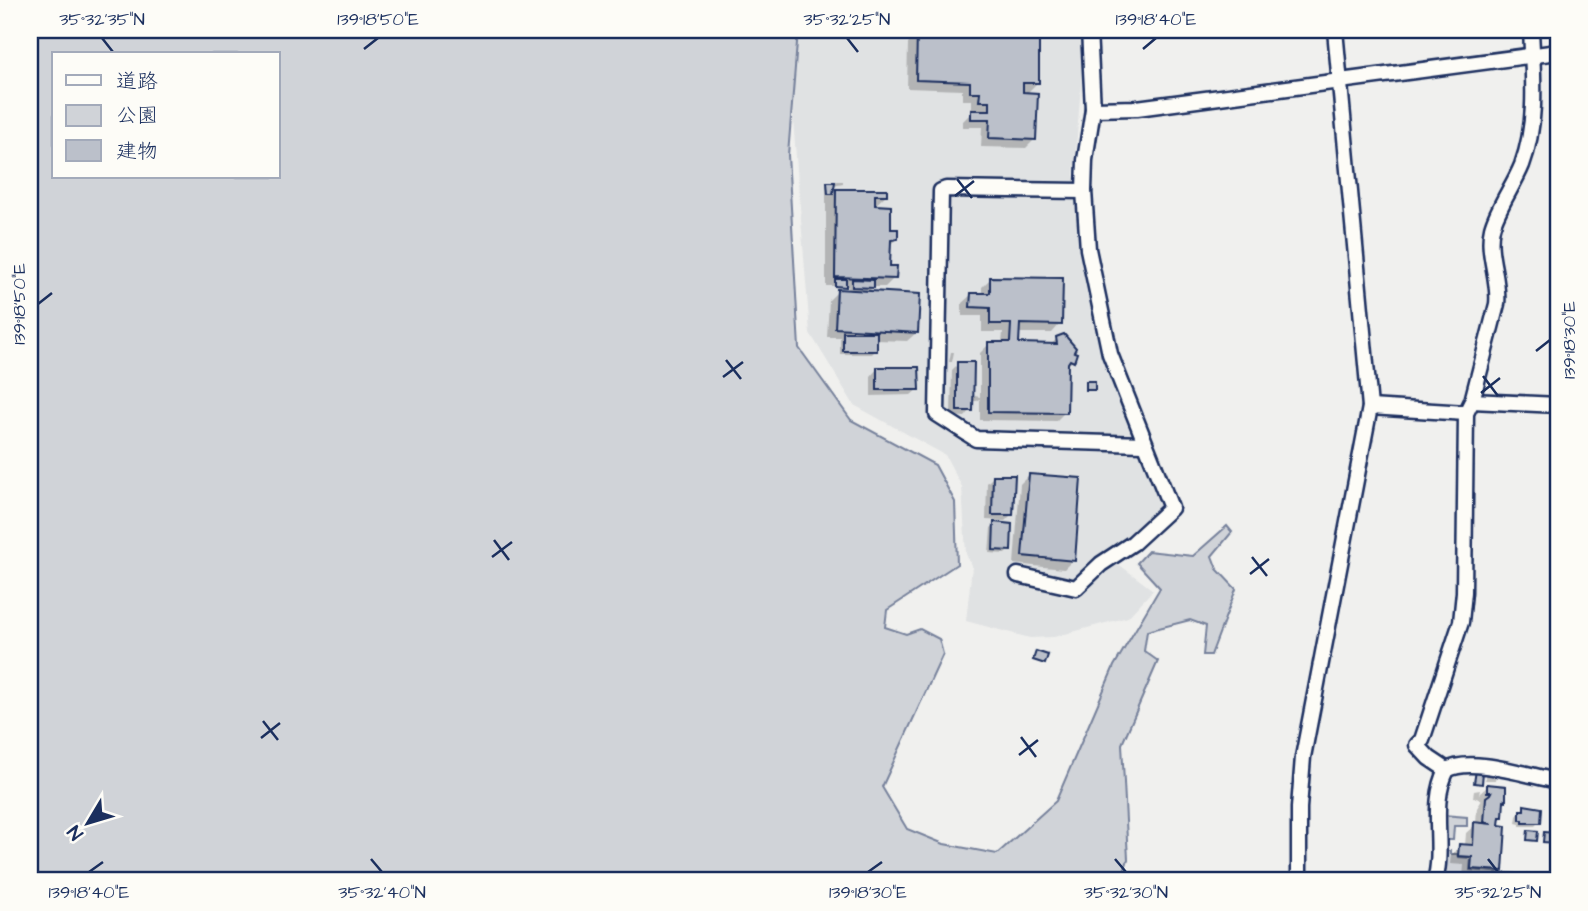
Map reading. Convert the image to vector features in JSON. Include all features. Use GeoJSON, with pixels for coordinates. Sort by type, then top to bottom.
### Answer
{"type":"FeatureCollection","features":[{"type":"Feature","properties":{"kind":"street"},"geometry":{"type":"LineString","coordinates":[[1018,575],[1076,588],[1101,564],[1133,543],[1171,508],[1110,354],[1088,249],[1085,160],[1093,108],[1089,30]]}},
{"type":"Feature","properties":{"kind":"street"},"geometry":{"type":"LineString","coordinates":[[1300,881],[1299,808],[1303,757],[1370,407],[1335,30]]}},
{"type":"Feature","properties":{"kind":"street"},"geometry":{"type":"LineString","coordinates":[[1447,770],[1429,758],[1418,745],[1422,740],[1461,622],[1469,407],[1497,304],[1498,293],[1491,248],[1492,228],[1522,165],[1531,131],[1531,30]]}},
{"type":"Feature","properties":{"kind":"street"},"geometry":{"type":"LineString","coordinates":[[1093,108],[1137,108],[1558,52]]}},
{"type":"Feature","properties":{"kind":"street"},"geometry":{"type":"LineString","coordinates":[[1084,191],[941,191],[937,414],[976,439],[1144,444]]}},
{"type":"Feature","properties":{"kind":"street"},"geometry":{"type":"LineString","coordinates":[[1370,407],[1558,405]]}},
{"type":"Feature","properties":{"kind":"street"},"geometry":{"type":"LineString","coordinates":[[1435,881],[1439,853],[1439,787],[1447,770],[1462,764],[1479,764],[1558,781]]}},
{"type":"Feature","properties":{"kind":"shaded area"},"geometry":{"type":"Polygon","coordinates":[[[795,30],[1081,30],[1082,72],[1074,174],[1079,246],[1101,349],[1161,505],[1160,509],[1130,536],[1105,554],[1153,590],[1128,617],[1054,637],[1030,638],[966,621],[972,567],[966,554],[962,487],[945,455],[854,405],[810,333],[793,119],[795,30]]]}},
{"type":"Feature","properties":{"kind":"green space"},"geometry":{"type":"Polygon","coordinates":[[[30,30],[798,30],[788,155],[799,348],[851,420],[935,465],[955,502],[957,564],[887,610],[885,627],[906,634],[920,629],[939,639],[943,654],[882,787],[907,829],[944,844],[997,854],[1056,801],[1114,666],[1160,588],[1137,563],[1148,551],[1193,556],[1227,526],[1232,532],[1212,556],[1217,569],[1236,589],[1211,655],[1203,655],[1206,626],[1190,620],[1147,631],[1144,651],[1158,661],[1122,744],[1128,859],[1121,881],[30,881],[30,30]]]}},
{"type":"Feature","properties":{"kind":"green space"},"geometry":{"type":"Polygon","coordinates":[[[1443,815],[1467,817],[1467,826],[1454,826],[1453,840],[1443,840],[1443,815]]]}},
{"type":"Feature","properties":{"kind":"green space"},"geometry":{"type":"Polygon","coordinates":[[[1443,851],[1450,851],[1450,854],[1457,854],[1458,857],[1471,858],[1470,870],[1528,875],[1528,881],[1439,881],[1443,851]]]}},
{"type":"Feature","properties":{"kind":"building"},"geometry":{"type":"Polygon","coordinates":[[[976,30],[1039,30],[1039,83],[1023,83],[1023,92],[1038,93],[1036,140],[989,138],[990,119],[971,119],[971,110],[990,110],[990,101],[979,101],[980,92],[970,92],[970,82],[916,80],[917,32],[976,34],[976,30]]]}},
{"type":"Feature","properties":{"kind":"building"},"geometry":{"type":"Polygon","coordinates":[[[827,182],[835,182],[833,194],[828,194],[827,182]]]}},
{"type":"Feature","properties":{"kind":"building"},"geometry":{"type":"Polygon","coordinates":[[[836,189],[887,189],[887,195],[875,195],[875,205],[891,206],[891,229],[898,229],[898,239],[891,240],[890,266],[897,266],[896,279],[835,277],[836,189]]]}},
{"type":"Feature","properties":{"kind":"building"},"geometry":{"type":"Polygon","coordinates":[[[990,277],[1063,278],[1062,325],[1020,324],[1019,343],[1057,344],[1056,337],[1064,334],[1076,348],[1074,362],[1070,360],[1068,363],[1067,413],[988,412],[988,342],[1010,342],[1011,324],[990,324],[990,308],[970,307],[971,293],[990,293],[990,277]]]}},
{"type":"Feature","properties":{"kind":"building"},"geometry":{"type":"Polygon","coordinates":[[[835,279],[846,279],[846,287],[835,286],[835,279]]]}},
{"type":"Feature","properties":{"kind":"building"},"geometry":{"type":"Polygon","coordinates":[[[852,279],[874,280],[874,288],[852,287],[852,279]]]}},
{"type":"Feature","properties":{"kind":"building"},"geometry":{"type":"Polygon","coordinates":[[[837,289],[920,294],[918,333],[835,328],[837,289]]]}},
{"type":"Feature","properties":{"kind":"building"},"geometry":{"type":"Polygon","coordinates":[[[843,332],[877,332],[877,351],[843,351],[843,332]]]}},
{"type":"Feature","properties":{"kind":"building"},"geometry":{"type":"Polygon","coordinates":[[[957,362],[974,362],[973,411],[957,411],[957,362]]]}},
{"type":"Feature","properties":{"kind":"building"},"geometry":{"type":"Polygon","coordinates":[[[877,367],[919,367],[920,390],[877,390],[877,367]]]}},
{"type":"Feature","properties":{"kind":"building"},"geometry":{"type":"Polygon","coordinates":[[[1086,381],[1095,381],[1095,390],[1086,390],[1086,381]]]}},
{"type":"Feature","properties":{"kind":"building"},"geometry":{"type":"Polygon","coordinates":[[[1029,474],[1081,478],[1075,561],[1022,556],[1029,474]]]}},
{"type":"Feature","properties":{"kind":"building"},"geometry":{"type":"Polygon","coordinates":[[[993,475],[1015,475],[1013,515],[992,515],[993,475]]]}},
{"type":"Feature","properties":{"kind":"building"},"geometry":{"type":"Polygon","coordinates":[[[994,522],[1012,524],[1011,551],[993,550],[994,522]]]}},
{"type":"Feature","properties":{"kind":"building"},"geometry":{"type":"Polygon","coordinates":[[[1036,651],[1048,655],[1045,664],[1033,660],[1036,651]]]}},
{"type":"Feature","properties":{"kind":"building"},"geometry":{"type":"Polygon","coordinates":[[[1476,770],[1483,771],[1482,784],[1474,783],[1476,770]]]}},
{"type":"Feature","properties":{"kind":"building"},"geometry":{"type":"Polygon","coordinates":[[[1487,784],[1506,786],[1506,801],[1504,800],[1503,817],[1500,817],[1499,825],[1506,826],[1503,871],[1471,869],[1472,857],[1458,856],[1459,844],[1473,845],[1474,822],[1492,824],[1484,822],[1486,797],[1491,792],[1487,792],[1487,784]]]}},
{"type":"Feature","properties":{"kind":"building"},"geometry":{"type":"Polygon","coordinates":[[[1524,805],[1542,808],[1541,823],[1523,823],[1523,820],[1520,820],[1520,810],[1524,810],[1524,805]]]}},
{"type":"Feature","properties":{"kind":"building"},"geometry":{"type":"Polygon","coordinates":[[[1528,830],[1538,831],[1537,841],[1527,840],[1528,830]]]}},
{"type":"Feature","properties":{"kind":"building"},"geometry":{"type":"Polygon","coordinates":[[[1544,832],[1556,833],[1555,843],[1543,842],[1544,832]]]}}]}
